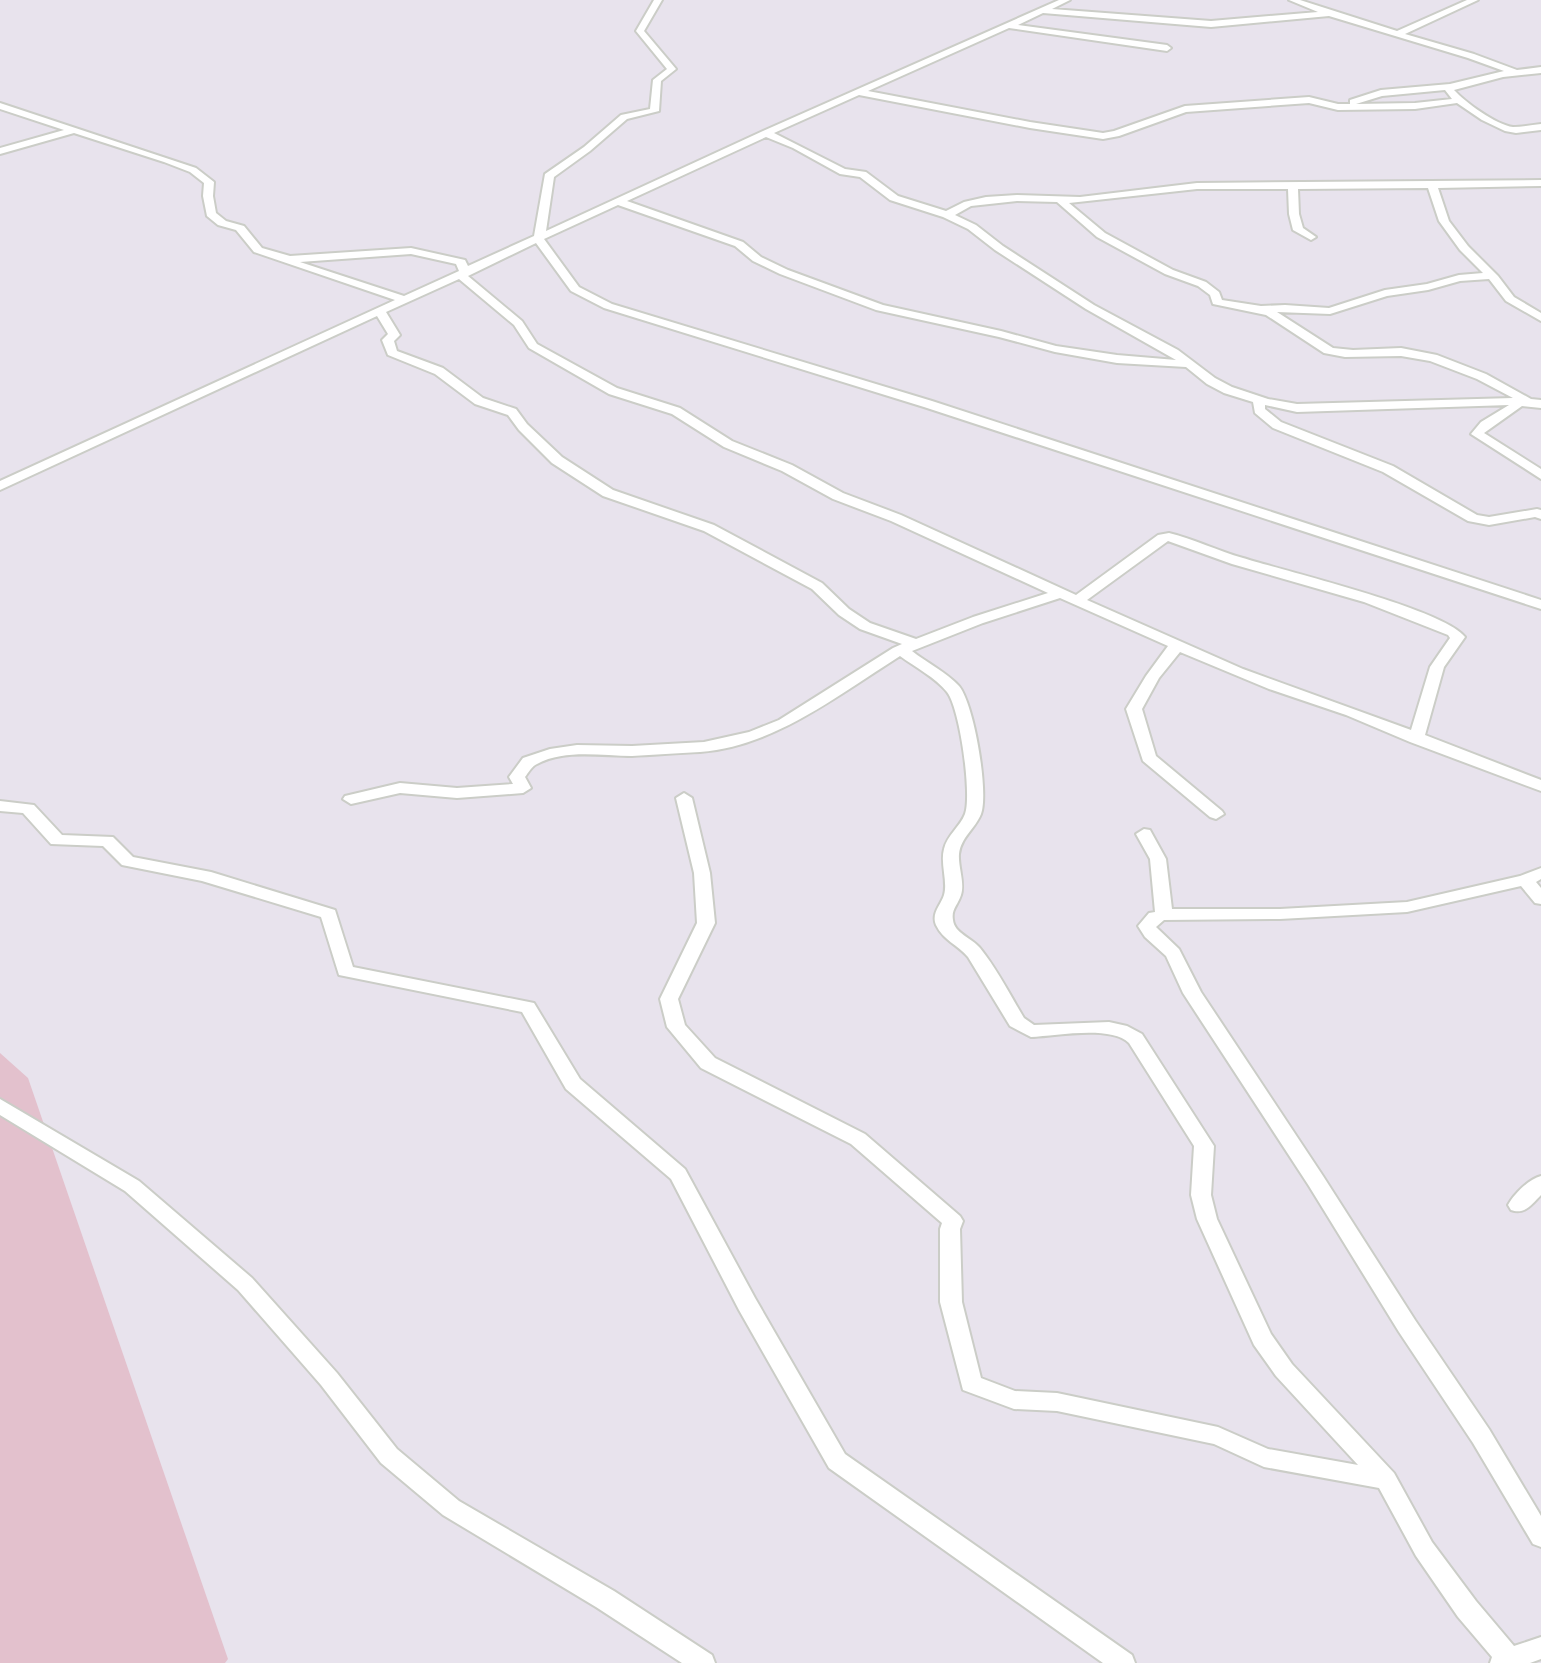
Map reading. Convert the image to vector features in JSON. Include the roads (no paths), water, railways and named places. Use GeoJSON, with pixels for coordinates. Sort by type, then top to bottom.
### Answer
{"type":"FeatureCollection","features":[{"type":"Feature","properties":{"kind":"street"},"geometry":{"type":"LineString","coordinates":[[658,0],[640,31],[672,69],[657,80],[654,111],[624,117],[587,149],[549,176],[539,239],[574,289],[608,306],[928,404],[1018,436],[1541,605]]}},
{"type":"Feature","properties":{"kind":"street"},"geometry":{"type":"LineString","coordinates":[[0,486],[766,133],[1066,0]]}},
{"type":"Feature","properties":{"kind":"street"},"geometry":{"type":"LineString","coordinates":[[1293,0],[1329,14],[1517,72],[1541,77]]}},
{"type":"Feature","properties":{"kind":"street"},"geometry":{"type":"LineString","coordinates":[[1397,34],[1474,0]]}},
{"type":"Feature","properties":{"kind":"street"},"geometry":{"type":"LineString","coordinates":[[1042,11],[1211,24],[1329,14]]}},
{"type":"Feature","properties":{"kind":"street"},"geometry":{"type":"LineString","coordinates":[[1010,26],[1167,48]]}},
{"type":"Feature","properties":{"kind":"street"},"geometry":{"type":"LineString","coordinates":[[1338,107],[1381,93],[1450,87],[1541,69]]}},
{"type":"Feature","properties":{"kind":"street"},"geometry":{"type":"LineString","coordinates":[[1450,87],[1452,94],[1458,100],[1502,128],[1515,130],[1541,127]]}},
{"type":"Feature","properties":{"kind":"street"},"geometry":{"type":"LineString","coordinates":[[857,92],[1030,125],[1103,135],[1116,134],[1185,109],[1310,100],[1338,107],[1415,106],[1458,100]]}},
{"type":"Feature","properties":{"kind":"street"},"geometry":{"type":"LineString","coordinates":[[0,106],[167,160],[205,177],[210,185],[208,196],[211,214],[247,248],[406,300]]}},
{"type":"Feature","properties":{"kind":"street"},"geometry":{"type":"LineString","coordinates":[[0,151],[75,130]]}},
{"type":"Feature","properties":{"kind":"street"},"geometry":{"type":"LineString","coordinates":[[766,133],[796,146],[843,172],[863,174],[894,198],[947,215],[978,230],[999,249],[1090,307],[1174,352],[1211,381],[1228,390],[1259,400],[1297,408],[1498,400],[1530,403]]}},
{"type":"Feature","properties":{"kind":"street"},"geometry":{"type":"LineString","coordinates":[[947,215],[968,204],[986,200],[1107,198],[1197,186],[1541,183]]}},
{"type":"Feature","properties":{"kind":"street"},"geometry":{"type":"LineString","coordinates":[[1432,184],[1444,221],[1464,248],[1494,278],[1510,299],[1541,318]]}},
{"type":"Feature","properties":{"kind":"street"},"geometry":{"type":"LineString","coordinates":[[1293,185],[1294,214],[1298,230],[1311,237]]}},
{"type":"Feature","properties":{"kind":"street"},"geometry":{"type":"LineString","coordinates":[[1059,200],[1101,235],[1169,272],[1202,284],[1215,294],[1217,302],[1263,309],[1285,308],[1330,312],[1385,293],[1459,278],[1490,276]]}},
{"type":"Feature","properties":{"kind":"street"},"geometry":{"type":"LineString","coordinates":[[620,202],[739,244],[757,259],[784,272],[880,308],[1001,334],[1055,349],[1117,359],[1188,364]]}},
{"type":"Feature","properties":{"kind":"street"},"geometry":{"type":"LineString","coordinates":[[222,223],[240,228],[258,250],[290,259],[411,251],[461,262],[463,274],[482,295],[518,323],[533,346],[613,391],[676,411],[728,444],[787,468],[838,496],[896,518],[1274,686],[1351,712],[1541,786]]}},
{"type":"Feature","properties":{"kind":"street"},"geometry":{"type":"LineString","coordinates":[[1263,309],[1285,321],[1326,350],[1346,354],[1410,353],[1491,379],[1530,403]]}},
{"type":"Feature","properties":{"kind":"street"},"geometry":{"type":"LineString","coordinates":[[380,312],[394,335],[388,340],[392,353],[439,371],[480,401],[512,412],[523,427],[550,454],[608,493],[709,528],[802,577],[817,586],[844,612],[866,626],[909,647],[952,689],[961,704],[968,730],[975,792],[973,814],[954,842],[951,854],[953,894],[944,910],[944,923],[947,929],[975,953],[1007,1008],[1022,1027],[1031,1031],[1103,1029],[1132,1034],[1204,1146],[1201,1196],[1208,1219],[1262,1339],[1284,1370],[1386,1480],[1424,1549],[1507,1662],[1541,1648]]}},
{"type":"Feature","properties":{"kind":"street"},"geometry":{"type":"LineString","coordinates":[[1259,400],[1259,410],[1276,425],[1388,469],[1473,518],[1488,521],[1540,514]]}},
{"type":"Feature","properties":{"kind":"street"},"geometry":{"type":"LineString","coordinates":[[1530,403],[1485,426],[1478,434],[1541,475]]}},
{"type":"Feature","properties":{"kind":"street"},"geometry":{"type":"LineString","coordinates":[[1078,600],[1163,538],[1169,537],[1237,561],[1368,599],[1444,627],[1454,632],[1458,638],[1437,667],[1416,739]]}},
{"type":"Feature","properties":{"kind":"street"},"geometry":{"type":"LineString","coordinates":[[351,799],[400,788],[457,793],[523,788],[517,777],[529,762],[550,754],[578,750],[632,751],[704,747],[754,735],[784,723],[909,647],[978,620],[1062,593]]}},
{"type":"Feature","properties":{"kind":"street"},"geometry":{"type":"LineString","coordinates":[[1178,644],[1153,676],[1134,709],[1149,758],[1216,814]]}},
{"type":"Feature","properties":{"kind":"street"},"geometry":{"type":"LineString","coordinates":[[684,798],[702,873],[706,922],[669,999],[676,1027],[708,1063],[858,1139],[953,1221],[950,1229],[951,1302],[971,1384],[1014,1400],[1057,1402],[1218,1436],[1264,1458],[1386,1480]]}},
{"type":"Feature","properties":{"kind":"street"},"geometry":{"type":"LineString","coordinates":[[0,806],[28,808],[57,840],[107,841],[128,861],[205,876],[329,914],[345,971],[528,1007],[573,1084],[678,1174],[747,1304],[837,1461],[1123,1663]]}},
{"type":"Feature","properties":{"kind":"street"},"geometry":{"type":"LineString","coordinates":[[1144,834],[1158,859],[1164,915]]}},
{"type":"Feature","properties":{"kind":"street"},"geometry":{"type":"LineString","coordinates":[[1541,899],[1533,877],[1407,907],[1280,914],[1164,915],[1149,921],[1147,926],[1151,933],[1173,953],[1192,993],[1317,1181],[1407,1326],[1481,1436],[1541,1537]]}},
{"type":"Feature","properties":{"kind":"street"},"geometry":{"type":"LineString","coordinates":[[0,1106],[132,1186],[245,1284],[329,1379],[389,1456],[451,1508],[605,1599],[703,1663]]}},
{"type":"Feature","properties":{"kind":"street"},"geometry":{"type":"LineString","coordinates":[[1518,1205],[1541,1183]]}}]}
